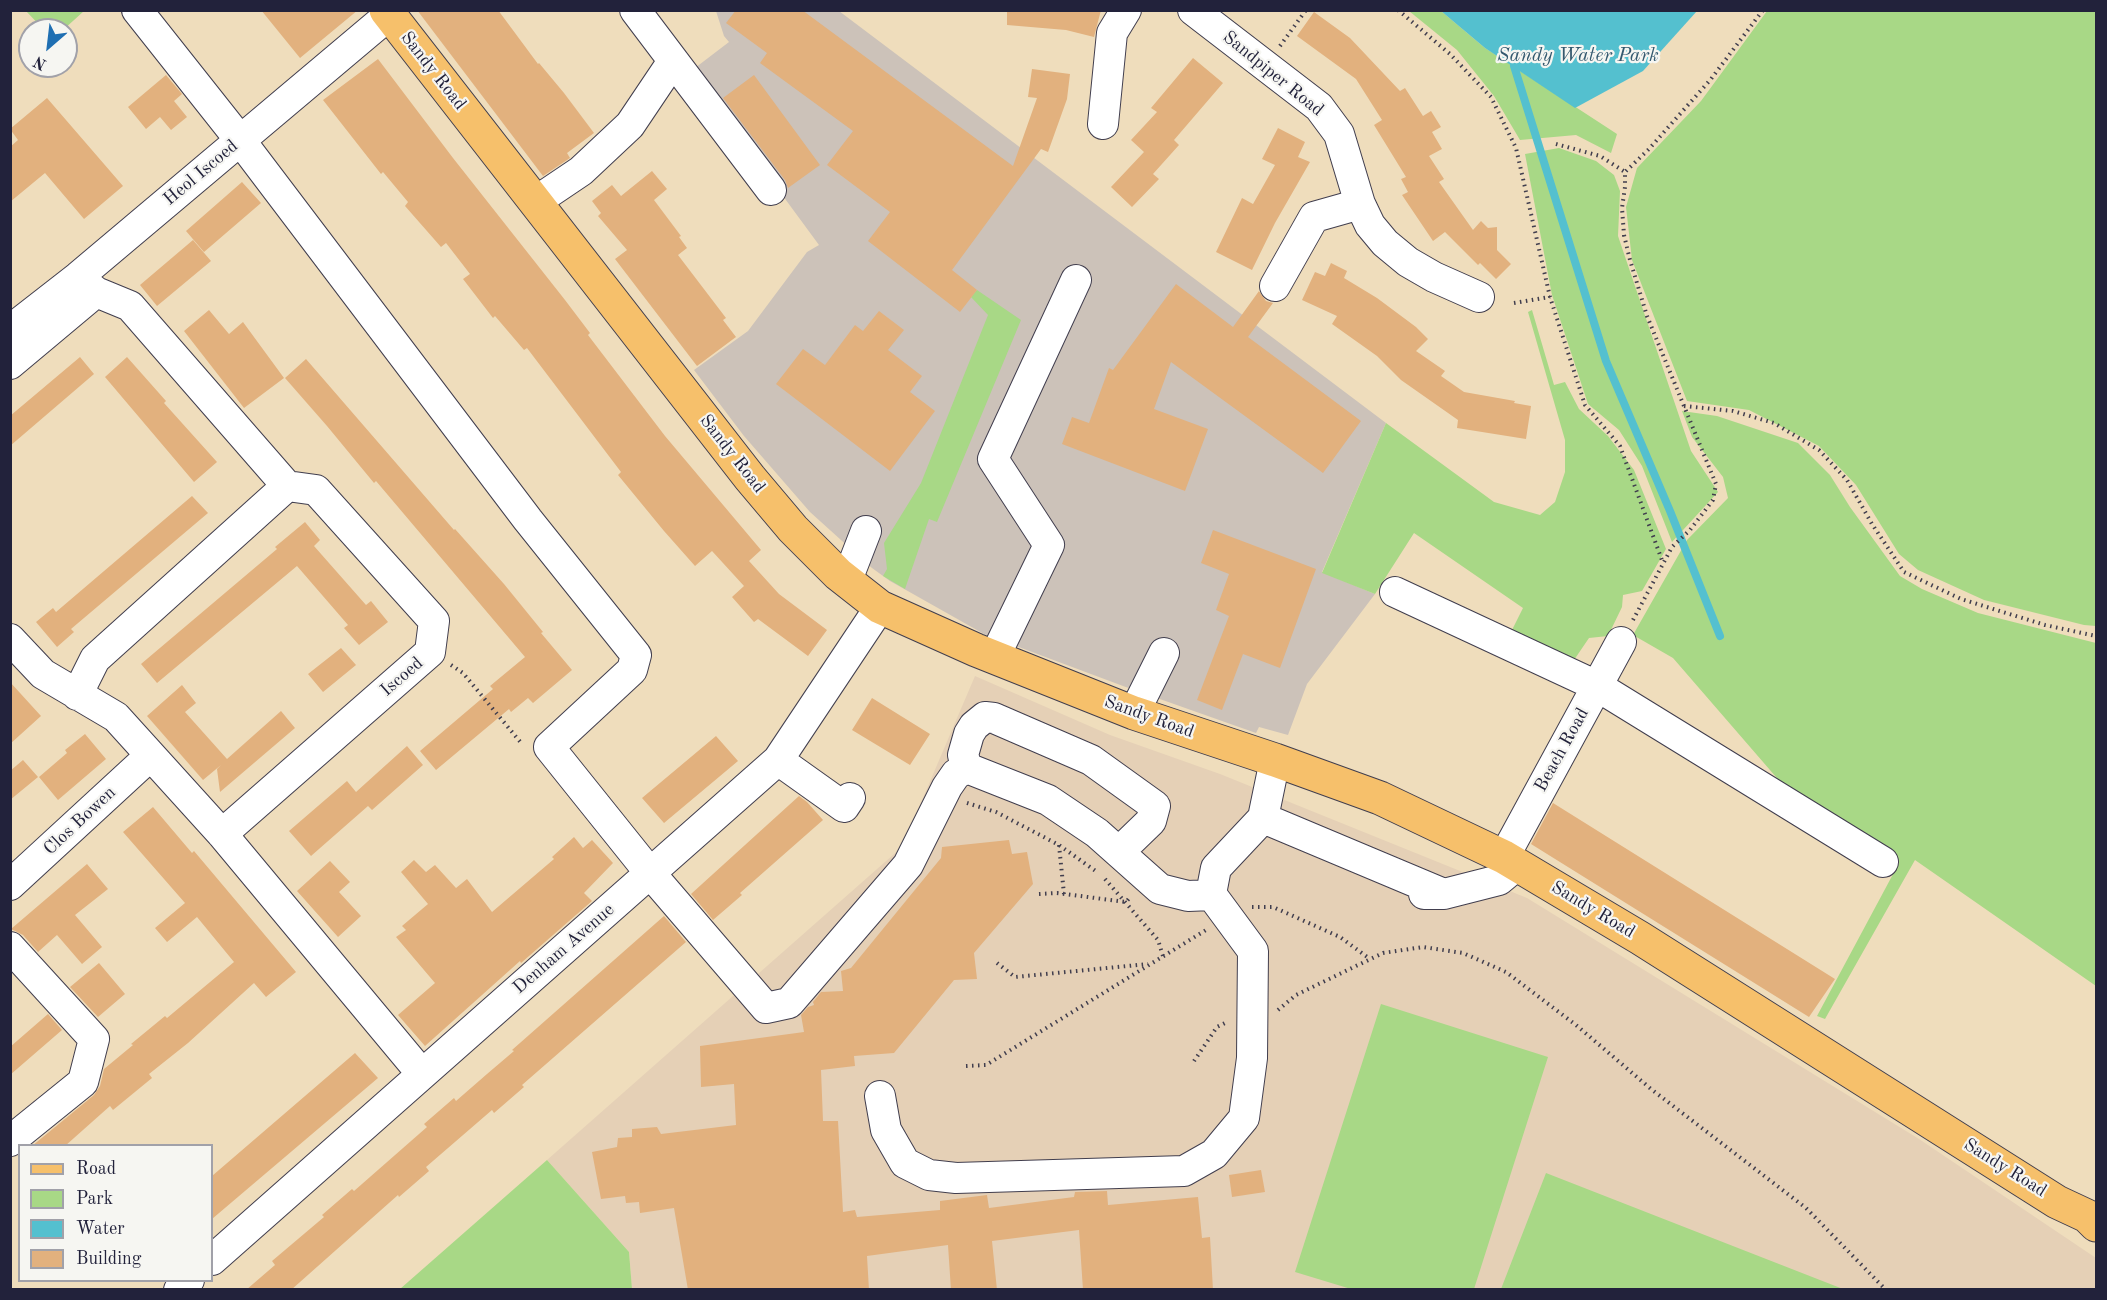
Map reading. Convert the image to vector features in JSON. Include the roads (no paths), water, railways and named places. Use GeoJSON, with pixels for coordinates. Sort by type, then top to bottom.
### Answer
{"type":"FeatureCollection","features":[{"type":"Feature","properties":{"kind":"main road","name":"Sandy Road"},"geometry":{"type":"LineString","coordinates":[[387,13],[750,478],[793,529],[838,574],[880,607],[994,658],[1134,713],[1380,798],[1510,861],[1640,938],[2057,1202],[2093,1219]]}},
{"type":"Feature","properties":{"kind":"street"},"geometry":{"type":"LineString","coordinates":[[137,10],[240,140],[528,520],[636,655],[632,670],[549,747],[650,873],[766,1008],[789,1003],[908,865],[942,796],[956,774],[967,768]]}},
{"type":"Feature","properties":{"kind":"street"},"geometry":{"type":"LineString","coordinates":[[635,10],[771,190]]}},
{"type":"Feature","properties":{"kind":"street"},"geometry":{"type":"LineString","coordinates":[[1103,124],[1112,33],[1126,10]]}},
{"type":"Feature","properties":{"kind":"street","name":"Sandpiper Road"},"geometry":{"type":"LineString","coordinates":[[1193,10],[1319,107],[1339,134],[1360,204],[1370,225],[1385,243],[1408,262],[1434,277],[1479,297]]}},
{"type":"Feature","properties":{"kind":"street","name":"Heol Iscoed"},"geometry":{"type":"LineString","coordinates":[[10,330],[87,285],[240,140],[387,13]]}},
{"type":"Feature","properties":{"kind":"street"},"geometry":{"type":"LineString","coordinates":[[535,202],[581,171],[630,125],[673,61]]}},
{"type":"Feature","properties":{"kind":"street"},"geometry":{"type":"LineString","coordinates":[[1275,286],[1314,217],[1360,204]]}},
{"type":"Feature","properties":{"kind":"street"},"geometry":{"type":"LineString","coordinates":[[994,658],[1049,545],[993,459],[1076,280]]}},
{"type":"Feature","properties":{"kind":"street"},"geometry":{"type":"LineString","coordinates":[[10,364],[87,285],[130,306],[287,486],[95,659],[77,695]]}},
{"type":"Feature","properties":{"kind":"street","name":"Iscoed"},"geometry":{"type":"LineString","coordinates":[[222,834],[430,652],[434,621],[316,490],[287,486]]}},
{"type":"Feature","properties":{"kind":"street"},"geometry":{"type":"LineString","coordinates":[[847,579],[866,531]]}},
{"type":"Feature","properties":{"kind":"street"},"geometry":{"type":"LineString","coordinates":[[1395,592],[1597,686],[1883,862]]}},
{"type":"Feature","properties":{"kind":"street","name":"Denham Avenue"},"geometry":{"type":"LineString","coordinates":[[213,1259],[778,760],[880,607]]}},
{"type":"Feature","properties":{"kind":"street"},"geometry":{"type":"LineString","coordinates":[[10,639],[43,674],[116,717],[222,834],[422,1074]]}},
{"type":"Feature","properties":{"kind":"street","name":"Beach Road"},"geometry":{"type":"LineString","coordinates":[[1510,861],[1621,642]]}},
{"type":"Feature","properties":{"kind":"street"},"geometry":{"type":"LineString","coordinates":[[1134,713],[1164,653]]}},
{"type":"Feature","properties":{"kind":"street"},"geometry":{"type":"LineString","coordinates":[[967,768],[963,755],[969,734],[974,726],[985,717],[994,718],[1091,760],[1155,806],[1151,821],[1120,851]]}},
{"type":"Feature","properties":{"kind":"street","name":"Clos Bowen"},"geometry":{"type":"LineString","coordinates":[[10,885],[150,756]]}},
{"type":"Feature","properties":{"kind":"street"},"geometry":{"type":"LineString","coordinates":[[778,760],[844,807],[850,798]]}},
{"type":"Feature","properties":{"kind":"street"},"geometry":{"type":"LineString","coordinates":[[880,1096],[886,1130],[905,1163],[929,1175],[956,1178],[1184,1171],[1214,1154],[1244,1118],[1252,1058],[1253,951],[1220,906],[1216,868],[1263,818],[1275,760]]}},
{"type":"Feature","properties":{"kind":"street"},"geometry":{"type":"LineString","coordinates":[[967,768],[1048,800],[1120,851],[1160,889],[1220,906]]}},
{"type":"Feature","properties":{"kind":"street"},"geometry":{"type":"LineString","coordinates":[[1263,818],[1444,894]]}},
{"type":"Feature","properties":{"kind":"street"},"geometry":{"type":"LineString","coordinates":[[1412,895],[1444,894],[1499,880],[1510,861]]}},
{"type":"Feature","properties":{"kind":"street"},"geometry":{"type":"LineString","coordinates":[[10,947],[94,1039],[83,1082],[10,1140]]}},
{"type":"Feature","properties":{"kind":"water","name":"Sandy Water Park"},"geometry":{"type":"Polygon","coordinates":[[[1441,11],[1697,11],[1643,71],[1575,108],[1485,48],[1441,11]]]}},
{"type":"Feature","properties":{"kind":"waterway"},"geometry":{"type":"LineString","coordinates":[[1514,66],[1606,361],[1720,636]]}}]}
